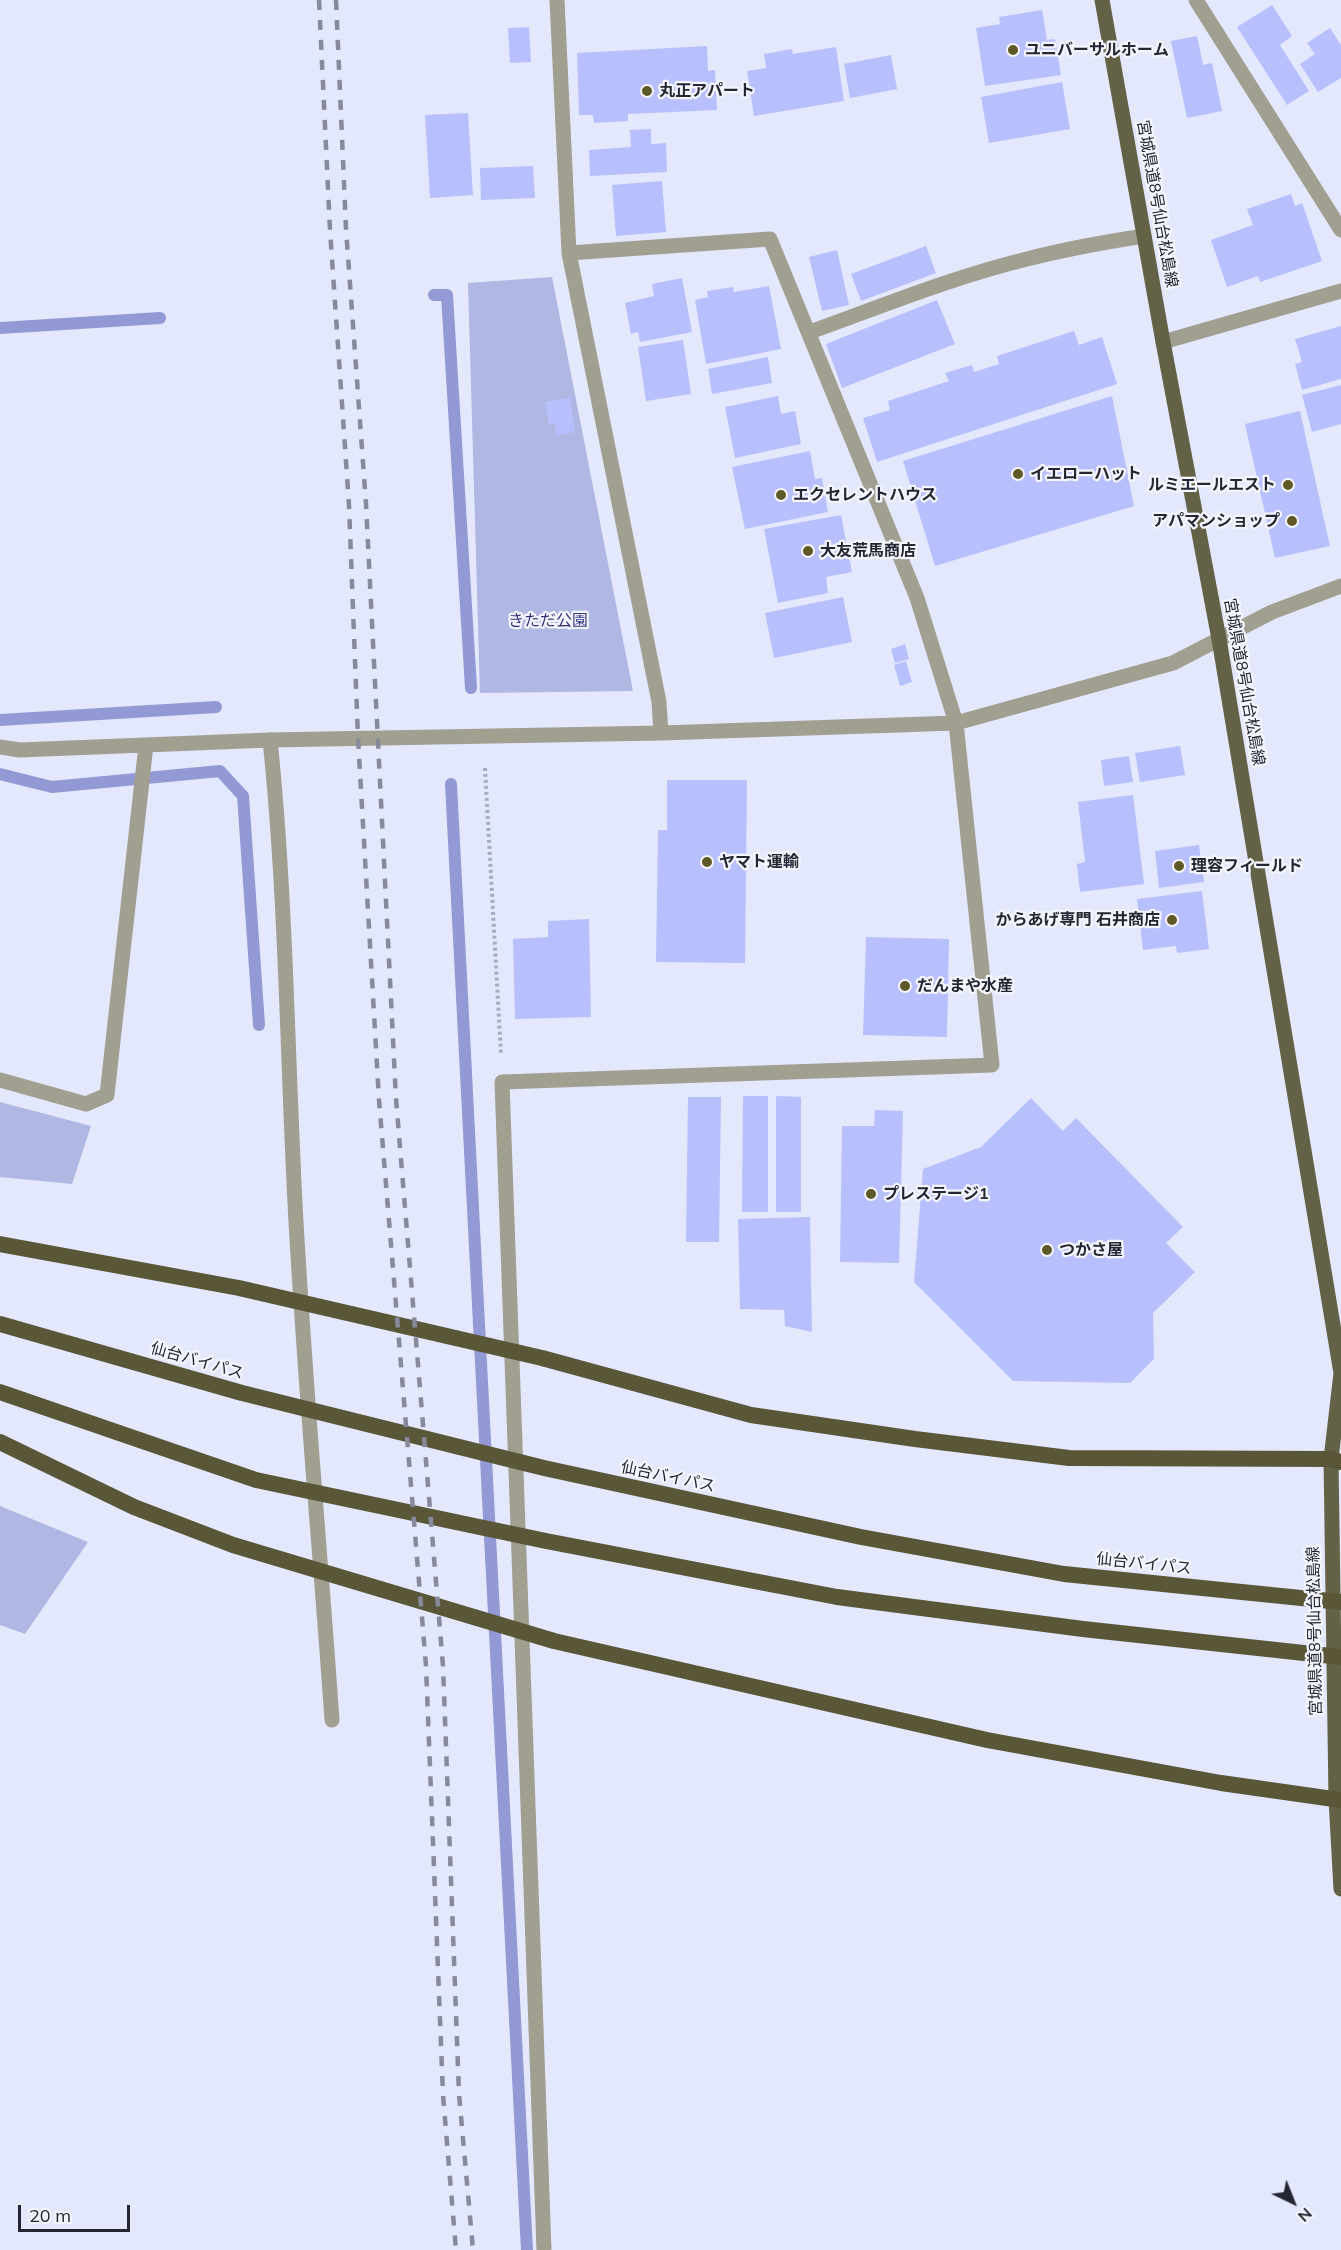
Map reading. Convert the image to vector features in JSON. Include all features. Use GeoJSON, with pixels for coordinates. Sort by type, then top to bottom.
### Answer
{"type":"FeatureCollection","features":[{"type":"Feature","properties":{"kind":"highway"},"geometry":{"type":"LineString","coordinates":[[0,1244],[239,1288],[542,1358],[751,1415],[915,1440],[1069,1458],[1336,1461]]}},
{"type":"Feature","properties":{"kind":"highway","name":"仙台バイパス"},"geometry":{"type":"LineString","coordinates":[[0,1324],[242,1393],[544,1468],[861,1537],[1064,1574],[1341,1602]]}},
{"type":"Feature","properties":{"kind":"highway"},"geometry":{"type":"LineString","coordinates":[[0,1392],[256,1480],[546,1541],[837,1597],[1341,1657]]}},
{"type":"Feature","properties":{"kind":"highway"},"geometry":{"type":"LineString","coordinates":[[0,1442],[134,1507],[233,1545],[554,1641],[987,1740],[1221,1783],[1339,1799]]}},
{"type":"Feature","properties":{"kind":"main road","name":"宮城県道8号仙台松島線"},"geometry":{"type":"LineString","coordinates":[[1102,0],[1219,639],[1341,1373],[1336,1461],[1341,1889]]}},
{"type":"Feature","properties":{"kind":"street"},"geometry":{"type":"LineString","coordinates":[[556,0],[570,253],[658,702],[661,732]]}},
{"type":"Feature","properties":{"kind":"street"},"geometry":{"type":"LineString","coordinates":[[1196,0],[1341,230]]}},
{"type":"Feature","properties":{"kind":"street"},"geometry":{"type":"LineString","coordinates":[[810,332],[948,283],[1026,259],[1098,243],[1144,236]]}},
{"type":"Feature","properties":{"kind":"street"},"geometry":{"type":"LineString","coordinates":[[544,2250],[502,1082],[992,1065],[956,723],[917,598],[770,239],[570,253]]}},
{"type":"Feature","properties":{"kind":"street"},"geometry":{"type":"LineString","coordinates":[[1163,342],[1341,291]]}},
{"type":"Feature","properties":{"kind":"street"},"geometry":{"type":"LineString","coordinates":[[0,747],[20,750],[270,740],[956,723],[1173,663],[1272,612],[1341,586]]}},
{"type":"Feature","properties":{"kind":"street"},"geometry":{"type":"LineString","coordinates":[[270,740],[285,934],[295,1204],[332,1720]]}},
{"type":"Feature","properties":{"kind":"street"},"geometry":{"type":"LineString","coordinates":[[0,1080],[86,1104],[107,1095],[146,745]]}},
{"type":"Feature","properties":{"kind":"path"},"geometry":{"type":"LineString","coordinates":[[485,768],[502,1082]]}},
{"type":"Feature","properties":{"kind":"green space","name":"きただ公園"},"geometry":{"type":"Polygon","coordinates":[[[552,277],[633,691],[480,693],[468,283],[552,277]]]}},
{"type":"Feature","properties":{"kind":"green space"},"geometry":{"type":"Polygon","coordinates":[[[0,1102],[91,1126],[72,1184],[0,1177],[0,1102]]]}},
{"type":"Feature","properties":{"kind":"green space"},"geometry":{"type":"Polygon","coordinates":[[[0,1506],[88,1542],[25,1634],[0,1625],[0,1506]]]}},
{"type":"Feature","properties":{"kind":"building"},"geometry":{"type":"Polygon","coordinates":[[[1272,5],[1292,36],[1280,45],[1309,91],[1287,105],[1237,27],[1272,5]]]}},
{"type":"Feature","properties":{"kind":"building"},"geometry":{"type":"Polygon","coordinates":[[[1042,10],[1047,40],[1055,39],[1061,75],[985,86],[976,28],[1000,24],[999,17],[1042,10]]]}},
{"type":"Feature","properties":{"kind":"building"},"geometry":{"type":"Polygon","coordinates":[[[529,27],[531,62],[510,63],[508,28],[529,27]]]}},
{"type":"Feature","properties":{"kind":"building"},"geometry":{"type":"Polygon","coordinates":[[[1330,28],[1341,45],[1341,78],[1318,92],[1300,64],[1315,54],[1307,43],[1330,28]]]}},
{"type":"Feature","properties":{"kind":"building"},"geometry":{"type":"Polygon","coordinates":[[[1197,36],[1203,65],[1212,63],[1222,111],[1187,118],[1171,41],[1197,36]]]}},
{"type":"Feature","properties":{"kind":"building","name":"丸正アパート"},"geometry":{"type":"Polygon","coordinates":[[[707,46],[708,71],[715,70],[717,110],[628,114],[628,121],[594,123],[593,115],[579,115],[577,53],[707,46]]]}},
{"type":"Feature","properties":{"kind":"building"},"geometry":{"type":"Polygon","coordinates":[[[836,47],[844,101],[754,116],[747,71],[766,68],[764,54],[792,49],[793,54],[836,47]]]}},
{"type":"Feature","properties":{"kind":"building"},"geometry":{"type":"Polygon","coordinates":[[[891,55],[897,89],[850,98],[844,64],[891,55]]]}},
{"type":"Feature","properties":{"kind":"building"},"geometry":{"type":"Polygon","coordinates":[[[1062,82],[1070,129],[989,143],[981,97],[1062,82]]]}},
{"type":"Feature","properties":{"kind":"building"},"geometry":{"type":"Polygon","coordinates":[[[468,113],[473,195],[430,198],[425,115],[468,113]]]}},
{"type":"Feature","properties":{"kind":"building"},"geometry":{"type":"Polygon","coordinates":[[[651,129],[651,144],[666,143],[667,172],[590,176],[589,150],[631,147],[630,130],[651,129]]]}},
{"type":"Feature","properties":{"kind":"building"},"geometry":{"type":"Polygon","coordinates":[[[533,166],[535,198],[481,200],[480,168],[533,166]]]}},
{"type":"Feature","properties":{"kind":"building"},"geometry":{"type":"Polygon","coordinates":[[[662,181],[666,232],[616,236],[612,185],[662,181]]]}},
{"type":"Feature","properties":{"kind":"building"},"geometry":{"type":"Polygon","coordinates":[[[1291,194],[1295,206],[1302,203],[1322,261],[1260,282],[1258,276],[1227,287],[1211,240],[1253,225],[1247,209],[1291,194]]]}},
{"type":"Feature","properties":{"kind":"building"},"geometry":{"type":"Polygon","coordinates":[[[926,246],[936,273],[861,301],[851,274],[926,246]]]}},
{"type":"Feature","properties":{"kind":"building"},"geometry":{"type":"Polygon","coordinates":[[[837,250],[849,305],[822,311],[809,257],[837,250]]]}},
{"type":"Feature","properties":{"kind":"building"},"geometry":{"type":"Polygon","coordinates":[[[682,278],[692,332],[640,342],[638,332],[631,334],[625,303],[654,296],[652,284],[682,278]]]}},
{"type":"Feature","properties":{"kind":"building"},"geometry":{"type":"Polygon","coordinates":[[[769,286],[781,349],[706,364],[695,300],[708,297],[707,291],[733,287],[734,292],[769,286]]]}},
{"type":"Feature","properties":{"kind":"building"},"geometry":{"type":"Polygon","coordinates":[[[937,300],[955,344],[842,388],[826,344],[937,300]]]}},
{"type":"Feature","properties":{"kind":"building"},"geometry":{"type":"Polygon","coordinates":[[[1341,326],[1341,379],[1302,390],[1295,364],[1302,362],[1295,339],[1341,326]]]}},
{"type":"Feature","properties":{"kind":"building"},"geometry":{"type":"Polygon","coordinates":[[[1074,331],[1079,345],[1102,337],[1117,384],[877,462],[863,418],[890,410],[888,401],[949,381],[945,373],[972,365],[974,372],[999,364],[997,356],[1074,331]]]}},
{"type":"Feature","properties":{"kind":"building"},"geometry":{"type":"Polygon","coordinates":[[[683,340],[691,394],[646,401],[638,347],[683,340]]]}},
{"type":"Feature","properties":{"kind":"building"},"geometry":{"type":"Polygon","coordinates":[[[768,357],[772,383],[712,394],[708,369],[768,357]]]}},
{"type":"Feature","properties":{"kind":"building"},"geometry":{"type":"Polygon","coordinates":[[[1341,385],[1341,424],[1312,432],[1302,395],[1341,385]]]}},
{"type":"Feature","properties":{"kind":"building"},"geometry":{"type":"Polygon","coordinates":[[[778,396],[781,414],[795,411],[801,444],[735,458],[725,407],[778,396]]]}},
{"type":"Feature","properties":{"kind":"building"},"geometry":{"type":"Polygon","coordinates":[[[1112,396],[1134,506],[935,566],[903,461],[1112,396]]]}},
{"type":"Feature","properties":{"kind":"building"},"geometry":{"type":"Polygon","coordinates":[[[570,398],[575,432],[556,436],[555,424],[549,424],[545,402],[570,398]]]}},
{"type":"Feature","properties":{"kind":"building","name":"ルミエールエスト"},"geometry":{"type":"Polygon","coordinates":[[[1300,411],[1330,546],[1275,558],[1245,424],[1300,411]]]}},
{"type":"Feature","properties":{"kind":"building","name":"エクセレントハウス"},"geometry":{"type":"Polygon","coordinates":[[[810,451],[815,479],[822,478],[828,512],[745,529],[732,467],[810,451]]]}},
{"type":"Feature","properties":{"kind":"building","name":"大友荒馬商店"},"geometry":{"type":"Polygon","coordinates":[[[841,515],[852,572],[826,577],[828,593],[778,603],[764,529],[841,515]]]}},
{"type":"Feature","properties":{"kind":"building"},"geometry":{"type":"Polygon","coordinates":[[[843,597],[852,642],[774,658],[765,613],[843,597]]]}},
{"type":"Feature","properties":{"kind":"building"},"geometry":{"type":"Polygon","coordinates":[[[905,644],[909,659],[895,663],[891,649],[905,644]]]}},
{"type":"Feature","properties":{"kind":"building"},"geometry":{"type":"Polygon","coordinates":[[[906,661],[912,682],[900,686],[894,665],[906,661]]]}},
{"type":"Feature","properties":{"kind":"building"},"geometry":{"type":"Polygon","coordinates":[[[1180,746],[1185,775],[1140,782],[1135,753],[1180,746]]]}},
{"type":"Feature","properties":{"kind":"building"},"geometry":{"type":"Polygon","coordinates":[[[1129,756],[1133,782],[1104,786],[1101,760],[1129,756]]]}},
{"type":"Feature","properties":{"kind":"building"},"geometry":{"type":"Polygon","coordinates":[[[667,780],[747,780],[745,963],[656,962],[658,830],[667,830],[667,780]]]}},
{"type":"Feature","properties":{"kind":"building"},"geometry":{"type":"Polygon","coordinates":[[[1133,795],[1144,884],[1080,892],[1077,864],[1085,862],[1078,802],[1133,795]]]}},
{"type":"Feature","properties":{"kind":"building"},"geometry":{"type":"Polygon","coordinates":[[[1199,845],[1204,882],[1159,888],[1155,851],[1199,845]]]}},
{"type":"Feature","properties":{"kind":"building"},"geometry":{"type":"Polygon","coordinates":[[[1202,891],[1209,949],[1177,953],[1176,946],[1143,950],[1137,899],[1202,891]]]}},
{"type":"Feature","properties":{"kind":"building"},"geometry":{"type":"Polygon","coordinates":[[[589,919],[591,1017],[515,1019],[513,939],[548,937],[548,921],[589,919]]]}},
{"type":"Feature","properties":{"kind":"building"},"geometry":{"type":"Polygon","coordinates":[[[866,937],[949,939],[947,1037],[863,1035],[866,937]]]}},
{"type":"Feature","properties":{"kind":"building"},"geometry":{"type":"Polygon","coordinates":[[[743,1096],[768,1096],[768,1212],[742,1212],[743,1096]]]}},
{"type":"Feature","properties":{"kind":"building"},"geometry":{"type":"Polygon","coordinates":[[[776,1096],[801,1097],[801,1212],[776,1212],[776,1096]]]}},
{"type":"Feature","properties":{"kind":"building"},"geometry":{"type":"Polygon","coordinates":[[[688,1097],[721,1097],[719,1242],[686,1242],[688,1097]]]}},
{"type":"Feature","properties":{"kind":"building"},"geometry":{"type":"Polygon","coordinates":[[[1031,1098],[1063,1131],[1076,1118],[1183,1227],[1166,1243],[1195,1272],[1153,1313],[1154,1359],[1130,1383],[1013,1381],[914,1282],[923,1169],[981,1147],[1031,1098]]]}},
{"type":"Feature","properties":{"kind":"building","name":"プレステージ1"},"geometry":{"type":"Polygon","coordinates":[[[875,1110],[903,1111],[899,1263],[840,1262],[842,1126],[874,1126],[875,1110]]]}},
{"type":"Feature","properties":{"kind":"building"},"geometry":{"type":"Polygon","coordinates":[[[810,1217],[812,1332],[785,1326],[784,1310],[740,1309],[738,1219],[810,1217]]]}},
{"type":"Feature","properties":{"kind":"waterway"},"geometry":{"type":"LineString","coordinates":[[434,295],[447,295],[471,688]]}},
{"type":"Feature","properties":{"kind":"waterway"},"geometry":{"type":"LineString","coordinates":[[0,328],[160,318]]}},
{"type":"Feature","properties":{"kind":"waterway"},"geometry":{"type":"LineString","coordinates":[[0,720],[216,707]]}},
{"type":"Feature","properties":{"kind":"waterway"},"geometry":{"type":"LineString","coordinates":[[0,774],[52,787],[220,771],[243,796],[259,1025]]}},
{"type":"Feature","properties":{"kind":"waterway"},"geometry":{"type":"LineString","coordinates":[[451,784],[527,2250]]}},
{"type":"Feature","properties":{"kind":"railway"},"geometry":{"type":"LineString","coordinates":[[319,0],[330,230],[349,505],[358,738],[379,1100],[426,1666],[443,2095],[456,2250]]}},
{"type":"Feature","properties":{"kind":"railway"},"geometry":{"type":"LineString","coordinates":[[336,0],[346,229],[366,504],[396,1099],[443,1666],[459,2094],[473,2250]]}},
{"type":"Feature","properties":{"kind":"place","name":"ユニバーサルホーム"},"geometry":{"type":"Point","coordinates":[1013,50]}},
{"type":"Feature","properties":{"kind":"place","name":"丸正アパート"},"geometry":{"type":"Point","coordinates":[647,91]}},
{"type":"Feature","properties":{"kind":"place","name":"イエローハット"},"geometry":{"type":"Point","coordinates":[1018,474]}},
{"type":"Feature","properties":{"kind":"place","name":"ルミエールエスト"},"geometry":{"type":"Point","coordinates":[1288,485]}},
{"type":"Feature","properties":{"kind":"place","name":"エクセレントハウス"},"geometry":{"type":"Point","coordinates":[781,495]}},
{"type":"Feature","properties":{"kind":"place","name":"アパマンショップ"},"geometry":{"type":"Point","coordinates":[1292,521]}},
{"type":"Feature","properties":{"kind":"place","name":"大友荒馬商店"},"geometry":{"type":"Point","coordinates":[808,551]}},
{"type":"Feature","properties":{"kind":"place","name":"ヤマト運輸"},"geometry":{"type":"Point","coordinates":[707,862]}},
{"type":"Feature","properties":{"kind":"place","name":"理容フィールド"},"geometry":{"type":"Point","coordinates":[1179,866]}},
{"type":"Feature","properties":{"kind":"place","name":"からあげ専門 石井商店"},"geometry":{"type":"Point","coordinates":[1172,920]}},
{"type":"Feature","properties":{"kind":"place","name":"だんまや水産"},"geometry":{"type":"Point","coordinates":[905,986]}},
{"type":"Feature","properties":{"kind":"place","name":"プレステージ1"},"geometry":{"type":"Point","coordinates":[871,1194]}},
{"type":"Feature","properties":{"kind":"place","name":"つかさ屋"},"geometry":{"type":"Point","coordinates":[1047,1250]}}]}
